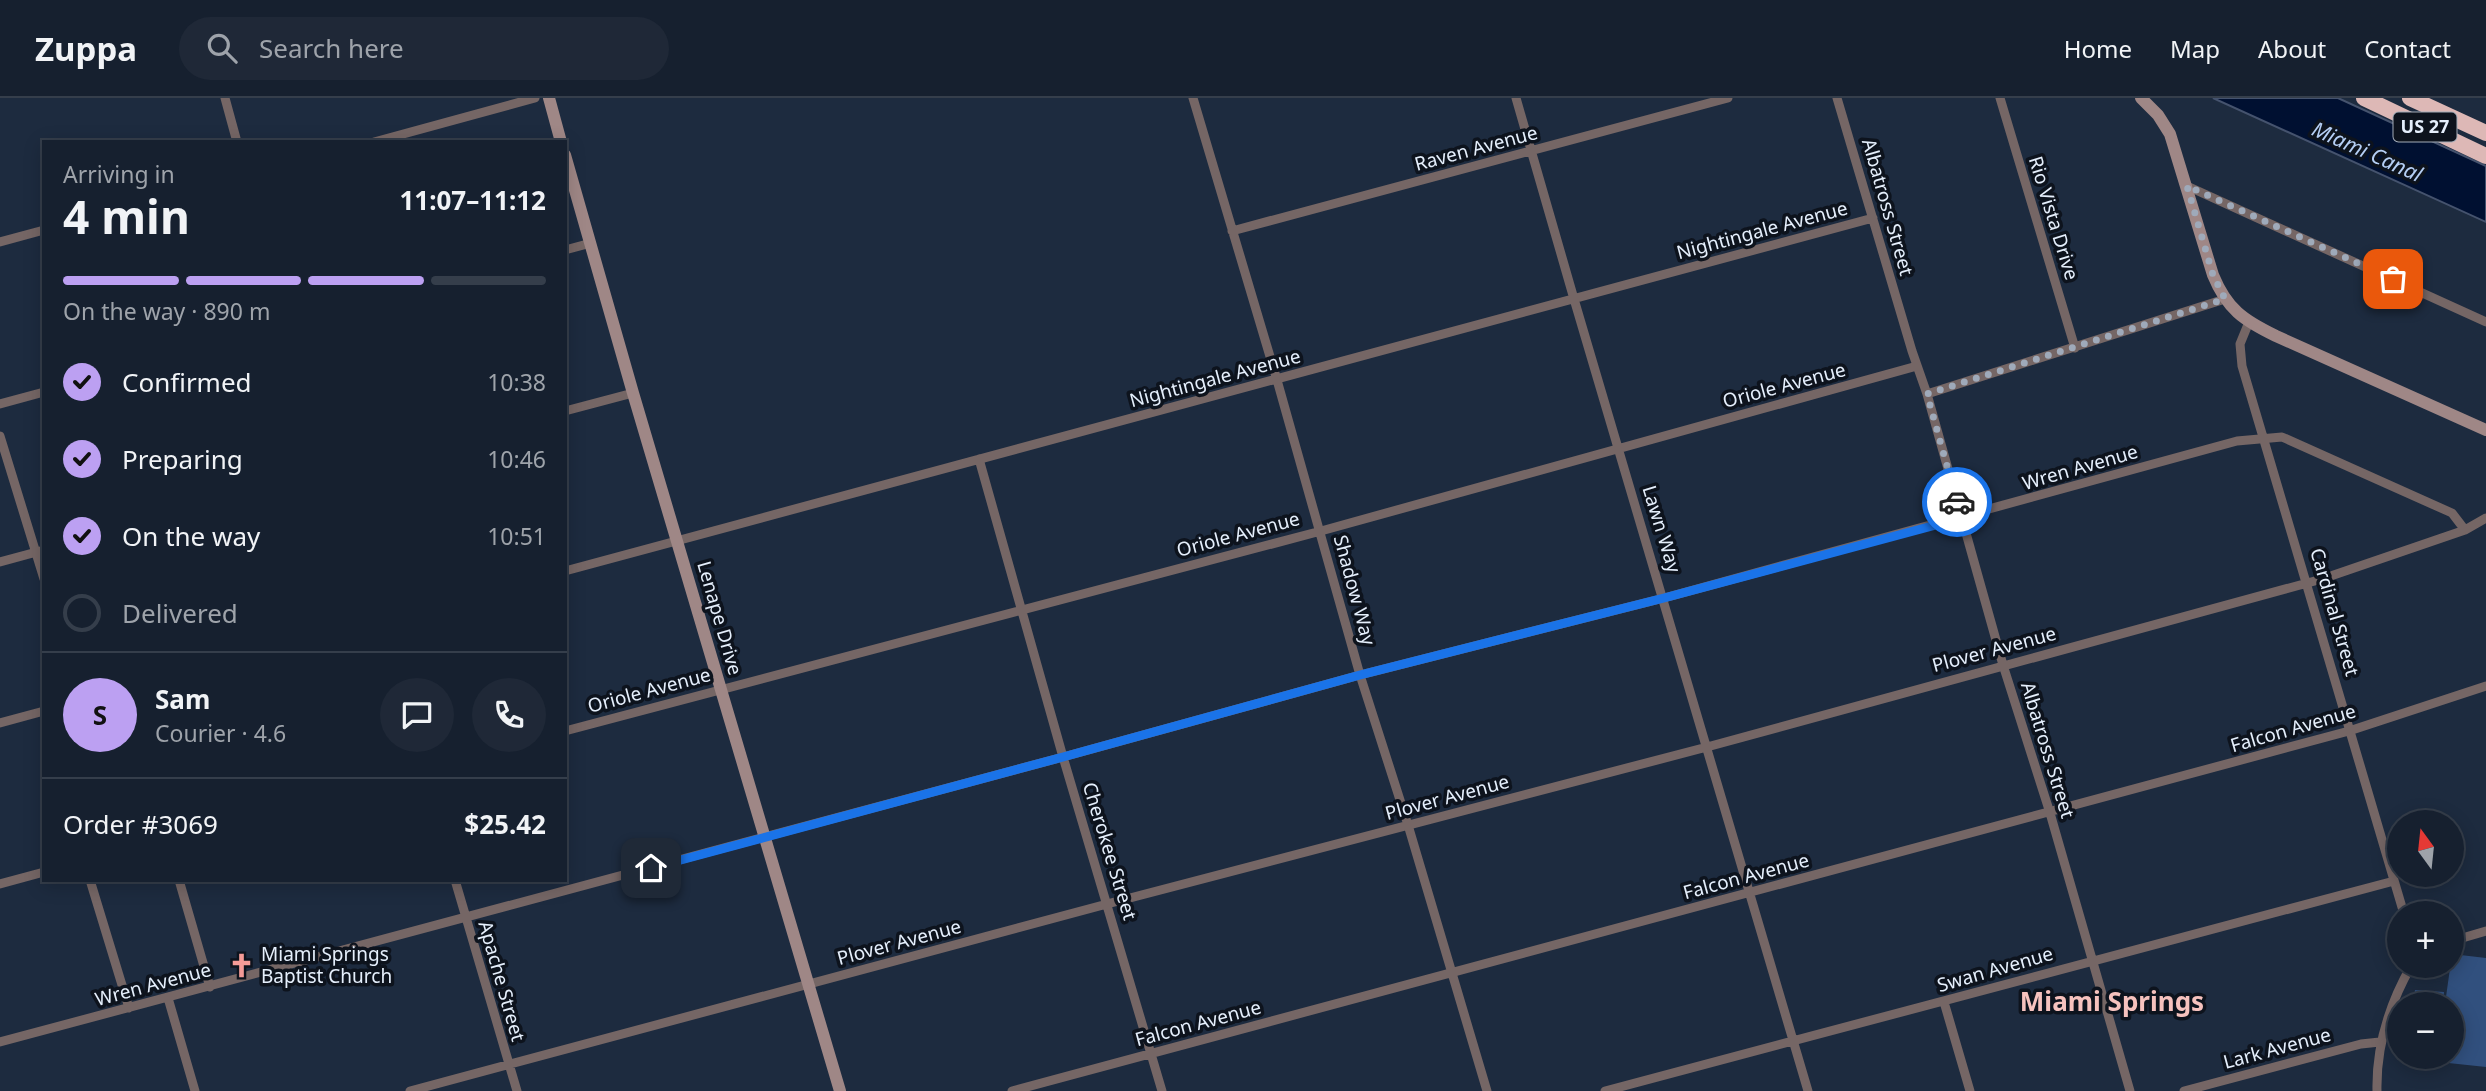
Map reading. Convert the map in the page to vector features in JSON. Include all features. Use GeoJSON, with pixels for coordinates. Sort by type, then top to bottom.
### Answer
{"type":"FeatureCollection","features":[{"type":"Feature","properties":{"kind":"highway","name":"US 27"},"geometry":{"type":"LineString","coordinates":[[2364,98],[2486,156]]}},
{"type":"Feature","properties":{"kind":"highway","name":"US 27"},"geometry":{"type":"LineString","coordinates":[[2410,98],[2486,133]]}},
{"type":"Feature","properties":{"kind":"street"},"geometry":{"type":"LineString","coordinates":[[225,98],[236,140]]}},
{"type":"Feature","properties":{"kind":"street"},"geometry":{"type":"LineString","coordinates":[[381,140],[535,98]]}},
{"type":"Feature","properties":{"kind":"street"},"geometry":{"type":"LineString","coordinates":[[549,98],[560,140]]}},
{"type":"Feature","properties":{"kind":"street","name":"Shadow Way"},"geometry":{"type":"LineString","coordinates":[[1193,98],[1321,531],[1360,675],[1408,825],[1487,1091]]}},
{"type":"Feature","properties":{"kind":"street","name":"Lawn Way"},"geometry":{"type":"LineString","coordinates":[[1516,98],[1808,1091]]}},
{"type":"Feature","properties":{"kind":"street","name":"Raven Avenue"},"geometry":{"type":"LineString","coordinates":[[1232,231],[1728,98]]}},
{"type":"Feature","properties":{"kind":"street","name":"Albatross Street"},"geometry":{"type":"LineString","coordinates":[[1837,98],[1927,394],[2003,665],[2050,813],[2130,1091]]}},
{"type":"Feature","properties":{"kind":"street","name":"Rio Vista Drive"},"geometry":{"type":"LineString","coordinates":[[2000,98],[2075,348]]}},
{"type":"Feature","properties":{"kind":"street"},"geometry":{"type":"LineString","coordinates":[[2141,98],[2158,115],[2170,134],[2213,275],[2234,311],[2249,322],[2486,430]]}},
{"type":"Feature","properties":{"kind":"street","name":"Lenape Drive"},"geometry":{"type":"LineString","coordinates":[[567,162],[840,1091]]}},
{"type":"Feature","properties":{"kind":"street"},"geometry":{"type":"LineString","coordinates":[[2187,186],[2486,322]]}},
{"type":"Feature","properties":{"kind":"street","name":"Nightingale Avenue"},"geometry":{"type":"LineString","coordinates":[[567,570],[1873,218]]}},
{"type":"Feature","properties":{"kind":"street"},"geometry":{"type":"LineString","coordinates":[[0,242],[42,231]]}},
{"type":"Feature","properties":{"kind":"street"},"geometry":{"type":"LineString","coordinates":[[567,249],[591,243]]}},
{"type":"Feature","properties":{"kind":"street"},"geometry":{"type":"LineString","coordinates":[[1927,394],[2225,299]]}},
{"type":"Feature","properties":{"kind":"street","name":"Cardinal Street"},"geometry":{"type":"LineString","coordinates":[[2249,322],[2240,344],[2240,355],[2387,857]]}},
{"type":"Feature","properties":{"kind":"street","name":"Oriole Avenue"},"geometry":{"type":"LineString","coordinates":[[567,730],[1321,531],[1917,366]]}},
{"type":"Feature","properties":{"kind":"street"},"geometry":{"type":"LineString","coordinates":[[0,404],[42,393]]}},
{"type":"Feature","properties":{"kind":"street"},"geometry":{"type":"LineString","coordinates":[[567,410],[633,393]]}},
{"type":"Feature","properties":{"kind":"street"},"geometry":{"type":"LineString","coordinates":[[0,436],[40,551],[0,562]]}},
{"type":"Feature","properties":{"kind":"street","name":"Wren Avenue"},"geometry":{"type":"LineString","coordinates":[[0,1042],[1360,675],[1664,598],[1962,518],[2237,441],[2282,437],[2452,513],[2465,530]]}},
{"type":"Feature","properties":{"kind":"street","name":"Cherokee Street"},"geometry":{"type":"LineString","coordinates":[[979,459],[1063,757],[1162,1091]]}},
{"type":"Feature","properties":{"kind":"street","name":"Plover Avenue"},"geometry":{"type":"LineString","coordinates":[[410,1091],[1707,747],[2306,583],[2465,530],[2486,518]]}},
{"type":"Feature","properties":{"kind":"street","name":"Falcon Avenue"},"geometry":{"type":"LineString","coordinates":[[1012,1091],[2350,731],[2486,686]]}},
{"type":"Feature","properties":{"kind":"street"},"geometry":{"type":"LineString","coordinates":[[0,723],[42,712]]}},
{"type":"Feature","properties":{"kind":"street"},"geometry":{"type":"LineString","coordinates":[[0,884],[42,873]]}},
{"type":"Feature","properties":{"kind":"street"},"geometry":{"type":"LineString","coordinates":[[91,882],[129,1008]]}},
{"type":"Feature","properties":{"kind":"street"},"geometry":{"type":"LineString","coordinates":[[180,882],[210,987]]}},
{"type":"Feature","properties":{"kind":"street","name":"Apache Street"},"geometry":{"type":"LineString","coordinates":[[456,882],[517,1091]]}},
{"type":"Feature","properties":{"kind":"street","name":"Swan Avenue"},"geometry":{"type":"LineString","coordinates":[[1605,1091],[1944,1002],[2091,959],[2387,883]]}},
{"type":"Feature","properties":{"kind":"street"},"geometry":{"type":"LineString","coordinates":[[2464,937],[2486,931]]}},
{"type":"Feature","properties":{"kind":"street"},"geometry":{"type":"LineString","coordinates":[[2377,1091],[2380,1042],[2405,978]]}},
{"type":"Feature","properties":{"kind":"street"},"geometry":{"type":"LineString","coordinates":[[168,998],[195,1091]]}},
{"type":"Feature","properties":{"kind":"street"},"geometry":{"type":"LineString","coordinates":[[1944,1002],[1970,1091]]}},
{"type":"Feature","properties":{"kind":"street","name":"Lark Avenue"},"geometry":{"type":"LineString","coordinates":[[2184,1091],[2361,1044],[2380,1042]]}},
{"type":"Feature","properties":{"kind":"street"},"geometry":{"type":"LineString","coordinates":[[1646,1080],[1648,1091]]}},
{"type":"Feature","properties":{"kind":"shaded area"},"geometry":{"type":"Polygon","coordinates":[[[2464,955],[2486,958],[2486,1067],[2464,1065],[2464,992],[2447,992],[2449,978],[2464,978],[2464,955]]]}},
{"type":"Feature","properties":{"kind":"water","name":"Miami Canal"},"geometry":{"type":"Polygon","coordinates":[[[2213,98],[2338,98],[2486,166],[2486,222],[2213,98]]]}},
{"type":"Feature","properties":{"kind":"way so far"},"geometry":{"type":"LineString","coordinates":[[1957,502],[1927,394],[2225,299],[2213,275],[2187,186],[2393,279]]}},
{"type":"Feature","properties":{"kind":"place","name":"Miami Springs Baptist Church"},"geometry":{"type":"Point","coordinates":[241,965]}},
{"type":"Feature","properties":{"kind":"district","name":"Miami Springs"},"geometry":{"type":"Point","coordinates":[2112,1002]}},
{"type":"Feature","properties":{"kind":"route"},"geometry":{"type":"LineString","coordinates":[[651,868],[1360,675],[1664,598],[1962,518],[1957,502]]}}]}
